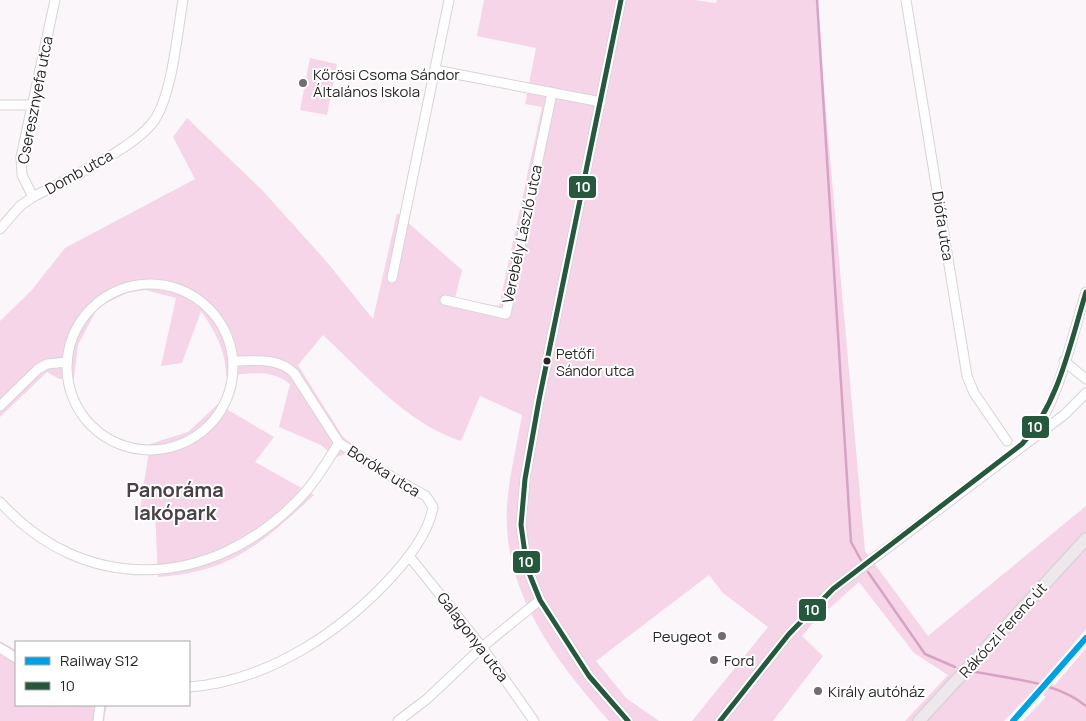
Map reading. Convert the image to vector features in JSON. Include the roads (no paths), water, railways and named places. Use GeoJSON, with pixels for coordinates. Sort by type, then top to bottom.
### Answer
{"type":"FeatureCollection","features":[{"type":"Feature","properties":{"kind":"main road","name":"Rákóczi Ferenc út"},"geometry":{"type":"LineString","coordinates":[[919,721],[1086,539]]}},
{"type":"Feature","properties":{"kind":"street","name":"Cseresznyefa utca"},"geometry":{"type":"LineString","coordinates":[[33,197],[25,184],[21,166],[31,105],[55,0]]}},
{"type":"Feature","properties":{"kind":"street","name":"Domb utca"},"geometry":{"type":"LineString","coordinates":[[0,229],[20,206],[33,197],[138,139],[158,115],[167,89],[183,0]]}},
{"type":"Feature","properties":{"kind":"street"},"geometry":{"type":"LineString","coordinates":[[392,278],[449,0]]}},
{"type":"Feature","properties":{"kind":"street"},"geometry":{"type":"LineString","coordinates":[[621,0],[539,400],[523,497],[521,526],[523,552],[532,583],[540,600],[589,676],[628,721]]}},
{"type":"Feature","properties":{"kind":"street","name":"Diófa utca"},"geometry":{"type":"LineString","coordinates":[[906,0],[967,376],[983,408],[1007,440]]}},
{"type":"Feature","properties":{"kind":"street"},"geometry":{"type":"LineString","coordinates":[[435,70],[601,102]]}},
{"type":"Feature","properties":{"kind":"street","name":"Verebély László utca"},"geometry":{"type":"LineString","coordinates":[[446,300],[506,314],[552,93]]}},
{"type":"Feature","properties":{"kind":"street"},"geometry":{"type":"LineString","coordinates":[[0,105],[31,105]]}},
{"type":"Feature","properties":{"kind":"street"},"geometry":{"type":"LineString","coordinates":[[150,284],[180,289],[207,306],[225,330],[234,361],[233,383],[224,407],[208,428],[180,445],[148,451],[116,443],[96,431],[87,422],[70,391],[67,362],[76,330],[92,308],[121,289],[150,284]]}},
{"type":"Feature","properties":{"kind":"street"},"geometry":{"type":"LineString","coordinates":[[1022,444],[1038,426],[1047,411],[1086,292]]}},
{"type":"Feature","properties":{"kind":"street","name":"Boróka utca"},"geometry":{"type":"LineString","coordinates":[[190,687],[238,677],[306,648],[365,605],[409,556],[432,514],[433,507],[426,496],[339,443],[294,373],[288,367],[271,361],[234,361]]}},
{"type":"Feature","properties":{"kind":"street"},"geometry":{"type":"LineString","coordinates":[[1064,361],[1086,379]]}},
{"type":"Feature","properties":{"kind":"street"},"geometry":{"type":"LineString","coordinates":[[0,406],[38,369],[47,364],[67,362]]}},
{"type":"Feature","properties":{"kind":"street"},"geometry":{"type":"LineString","coordinates":[[720,721],[789,634],[833,589],[1022,444],[1064,415],[1086,393]]}},
{"type":"Feature","properties":{"kind":"street"},"geometry":{"type":"LineString","coordinates":[[0,502],[40,538],[86,560],[105,566],[143,571],[181,568],[227,553],[271,526],[311,486],[339,443]]}},
{"type":"Feature","properties":{"kind":"street","name":"Galagonya utca"},"geometry":{"type":"LineString","coordinates":[[409,556],[482,647],[534,721]]}},
{"type":"Feature","properties":{"kind":"street"},"geometry":{"type":"LineString","coordinates":[[398,721],[449,680],[482,647],[540,600]]}},
{"type":"Feature","properties":{"kind":"street"},"geometry":{"type":"LineString","coordinates":[[0,648],[15,657]]}},
{"type":"Feature","properties":{"kind":"street"},"geometry":{"type":"LineString","coordinates":[[98,721],[100,706]]}},
{"type":"Feature","properties":{"kind":"waterway"},"geometry":{"type":"LineString","coordinates":[[817,0],[851,542],[862,562]]}},
{"type":"Feature","properties":{"kind":"waterway"},"geometry":{"type":"LineString","coordinates":[[868,572],[925,654],[955,667]]}},
{"type":"Feature","properties":{"kind":"waterway"},"geometry":{"type":"LineString","coordinates":[[976,672],[1048,687],[1062,692],[1086,706]]}},
{"type":"Feature","properties":{"kind":"rail line","name":"S12"},"geometry":{"type":"LineString","coordinates":[[1013,721],[1086,638]]}},
{"type":"Feature","properties":{"kind":"place","name":"Kőrösi Csoma Sándor Általános Iskola"},"geometry":{"type":"Point","coordinates":[303,83]}},
{"type":"Feature","properties":{"kind":"place","name":"Petőfi Sándor utca"},"geometry":{"type":"Point","coordinates":[547,361]}},
{"type":"Feature","properties":{"kind":"place","name":"Peugeot"},"geometry":{"type":"Point","coordinates":[722,636]}},
{"type":"Feature","properties":{"kind":"place","name":"Ford"},"geometry":{"type":"Point","coordinates":[714,660]}},
{"type":"Feature","properties":{"kind":"place","name":"Király autóház"},"geometry":{"type":"Point","coordinates":[818,691]}},
{"type":"Feature","properties":{"kind":"district","name":"Panoráma lakópark"},"geometry":{"type":"Point","coordinates":[175,500]}}]}
